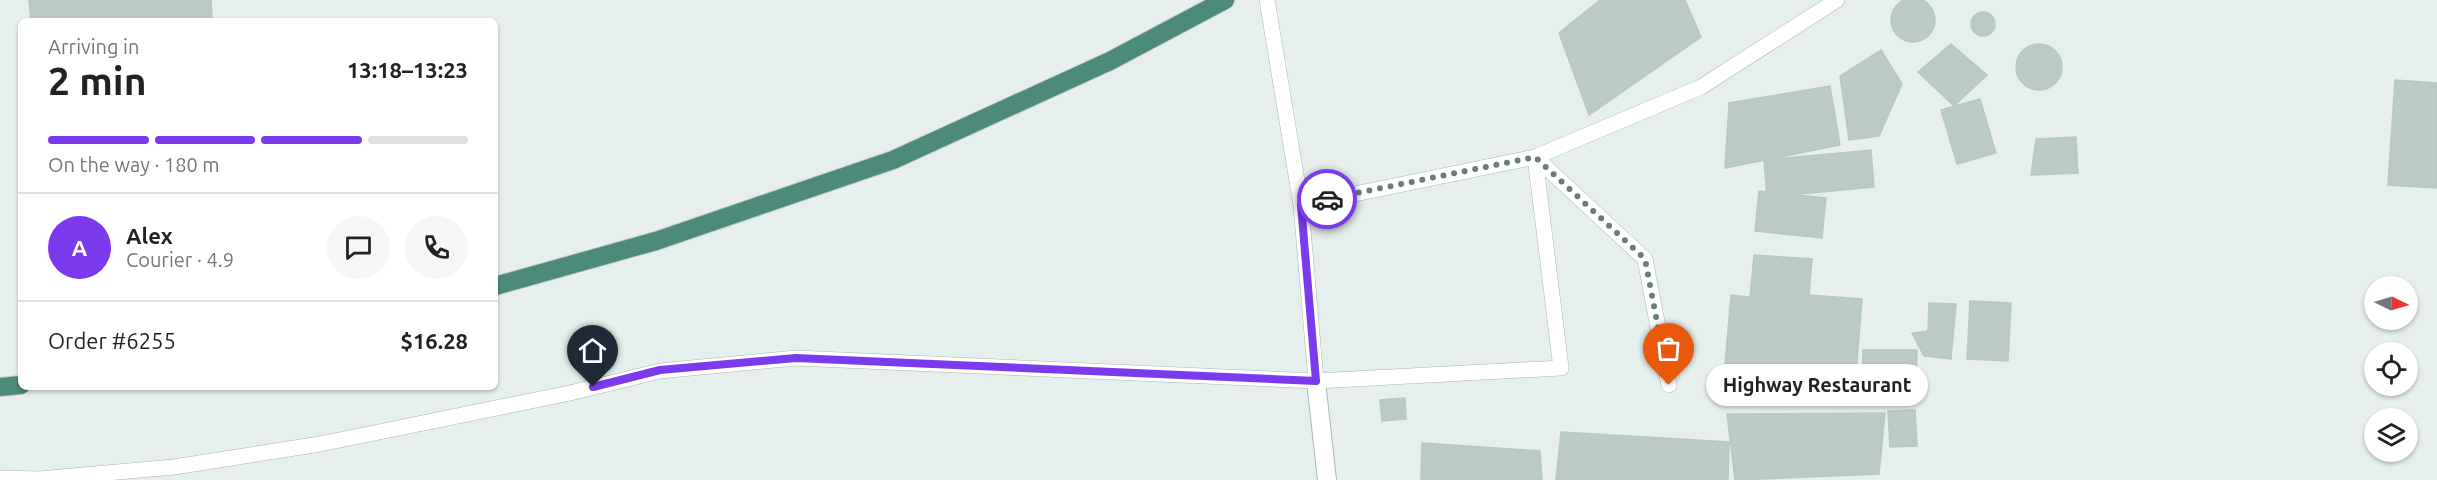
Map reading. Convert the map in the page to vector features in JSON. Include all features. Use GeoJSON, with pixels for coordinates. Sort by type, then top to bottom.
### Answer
{"type":"FeatureCollection","features":[{"type":"Feature","properties":{"kind":"highway"},"geometry":{"type":"LineString","coordinates":[[498,285],[656,241],[893,160],[1110,61],[1225,0]]}},
{"type":"Feature","properties":{"kind":"highway"},"geometry":{"type":"LineString","coordinates":[[0,387],[18,385]]}},
{"type":"Feature","properties":{"kind":"street"},"geometry":{"type":"LineString","coordinates":[[1316,381],[1327,480]]}},
{"type":"Feature","properties":{"kind":"lane"},"geometry":{"type":"LineString","coordinates":[[1267,0],[1301,205],[1316,381]]}},
{"type":"Feature","properties":{"kind":"lane"},"geometry":{"type":"LineString","coordinates":[[1301,205],[1535,157],[1701,87],[1837,0]]}},
{"type":"Feature","properties":{"kind":"lane"},"geometry":{"type":"LineString","coordinates":[[0,478],[39,479],[174,467],[320,444],[570,393],[660,370],[775,359],[808,358],[1316,381],[1561,368],[1535,157]]}},
{"type":"Feature","properties":{"kind":"lane"},"geometry":{"type":"LineString","coordinates":[[1535,157],[1645,259],[1669,385]]}},
{"type":"Feature","properties":{"kind":"building"},"geometry":{"type":"Polygon","coordinates":[[[1904,-1],[1922,-1],[1934,11],[1934,29],[1922,41],[1904,41],[1892,29],[1892,11],[1904,-1]]]}},
{"type":"Feature","properties":{"kind":"building"},"geometry":{"type":"Polygon","coordinates":[[[29,0],[211,0],[212,18],[31,18],[29,0]]]}},
{"type":"Feature","properties":{"kind":"building"},"geometry":{"type":"Polygon","coordinates":[[[1600,0],[1685,0],[1701,37],[1589,115],[1559,33],[1600,0]]]}},
{"type":"Feature","properties":{"kind":"building"},"geometry":{"type":"Polygon","coordinates":[[[1978,12],[1988,12],[1995,19],[1995,29],[1988,36],[1978,36],[1971,29],[1971,19],[1978,12]]]}},
{"type":"Feature","properties":{"kind":"building"},"geometry":{"type":"Polygon","coordinates":[[[1951,44],[1987,75],[1954,106],[1918,72],[1951,44]]]}},
{"type":"Feature","properties":{"kind":"building"},"geometry":{"type":"Polygon","coordinates":[[[2039,44],[2055,51],[2062,67],[2055,83],[2039,90],[2023,83],[2016,67],[2023,51],[2039,44]]]}},
{"type":"Feature","properties":{"kind":"building"},"geometry":{"type":"Polygon","coordinates":[[[1881,50],[1902,84],[1879,136],[1849,140],[1840,76],[1881,50]]]}},
{"type":"Feature","properties":{"kind":"building"},"geometry":{"type":"Polygon","coordinates":[[[2395,80],[2437,83],[2437,188],[2388,185],[2395,80]]]}},
{"type":"Feature","properties":{"kind":"building"},"geometry":{"type":"Polygon","coordinates":[[[1830,86],[1840,145],[1725,168],[1729,103],[1830,86]]]}},
{"type":"Feature","properties":{"kind":"building"},"geometry":{"type":"Polygon","coordinates":[[[1980,99],[1996,153],[1957,164],[1941,110],[1980,99]]]}},
{"type":"Feature","properties":{"kind":"building"},"geometry":{"type":"Polygon","coordinates":[[[2076,137],[2078,173],[2031,175],[2036,139],[2076,137]]]}},
{"type":"Feature","properties":{"kind":"building"},"geometry":{"type":"Polygon","coordinates":[[[1871,150],[1874,187],[1767,197],[1764,160],[1871,150]]]}},
{"type":"Feature","properties":{"kind":"building"},"geometry":{"type":"Polygon","coordinates":[[[1759,191],[1826,198],[1822,238],[1755,231],[1759,191]]]}},
{"type":"Feature","properties":{"kind":"building"},"geometry":{"type":"Polygon","coordinates":[[[1754,255],[1812,259],[1809,295],[1862,299],[1854,399],[1723,389],[1731,295],[1750,297],[1754,255]]]}},
{"type":"Feature","properties":{"kind":"building"},"geometry":{"type":"Polygon","coordinates":[[[1970,301],[2011,303],[2008,361],[1967,359],[1970,301]]]}},
{"type":"Feature","properties":{"kind":"building"},"geometry":{"type":"Polygon","coordinates":[[[1929,303],[1956,304],[1951,359],[1924,356],[1912,333],[1928,331],[1929,303]]]}},
{"type":"Feature","properties":{"kind":"building"},"geometry":{"type":"Polygon","coordinates":[[[1863,350],[1917,350],[1916,398],[1862,397],[1863,350]]]}},
{"type":"Feature","properties":{"kind":"building"},"geometry":{"type":"Polygon","coordinates":[[[1405,398],[1406,419],[1382,421],[1380,400],[1405,398]]]}},
{"type":"Feature","properties":{"kind":"building"},"geometry":{"type":"Polygon","coordinates":[[[1915,410],[1917,446],[1890,447],[1888,411],[1915,410]]]}},
{"type":"Feature","properties":{"kind":"building"},"geometry":{"type":"Polygon","coordinates":[[[1885,413],[1879,474],[1735,480],[1727,414],[1885,413]]]}},
{"type":"Feature","properties":{"kind":"building"},"geometry":{"type":"Polygon","coordinates":[[[1561,432],[1729,442],[1728,480],[1556,480],[1561,432]]]}},
{"type":"Feature","properties":{"kind":"building"},"geometry":{"type":"Polygon","coordinates":[[[1422,443],[1540,451],[1542,480],[1421,480],[1422,443]]]}},
{"type":"Feature","properties":{"kind":"way so far"},"geometry":{"type":"LineString","coordinates":[[1327,199],[1535,157],[1645,259],[1669,385]]}},
{"type":"Feature","properties":{"kind":"place","name":"Highway Restaurant"},"geometry":{"type":"Point","coordinates":[1669,385]}},
{"type":"Feature","properties":{"kind":"route"},"geometry":{"type":"LineString","coordinates":[[593,387],[660,370],[796,358],[1316,381],[1301,205],[1327,199]]}}]}
